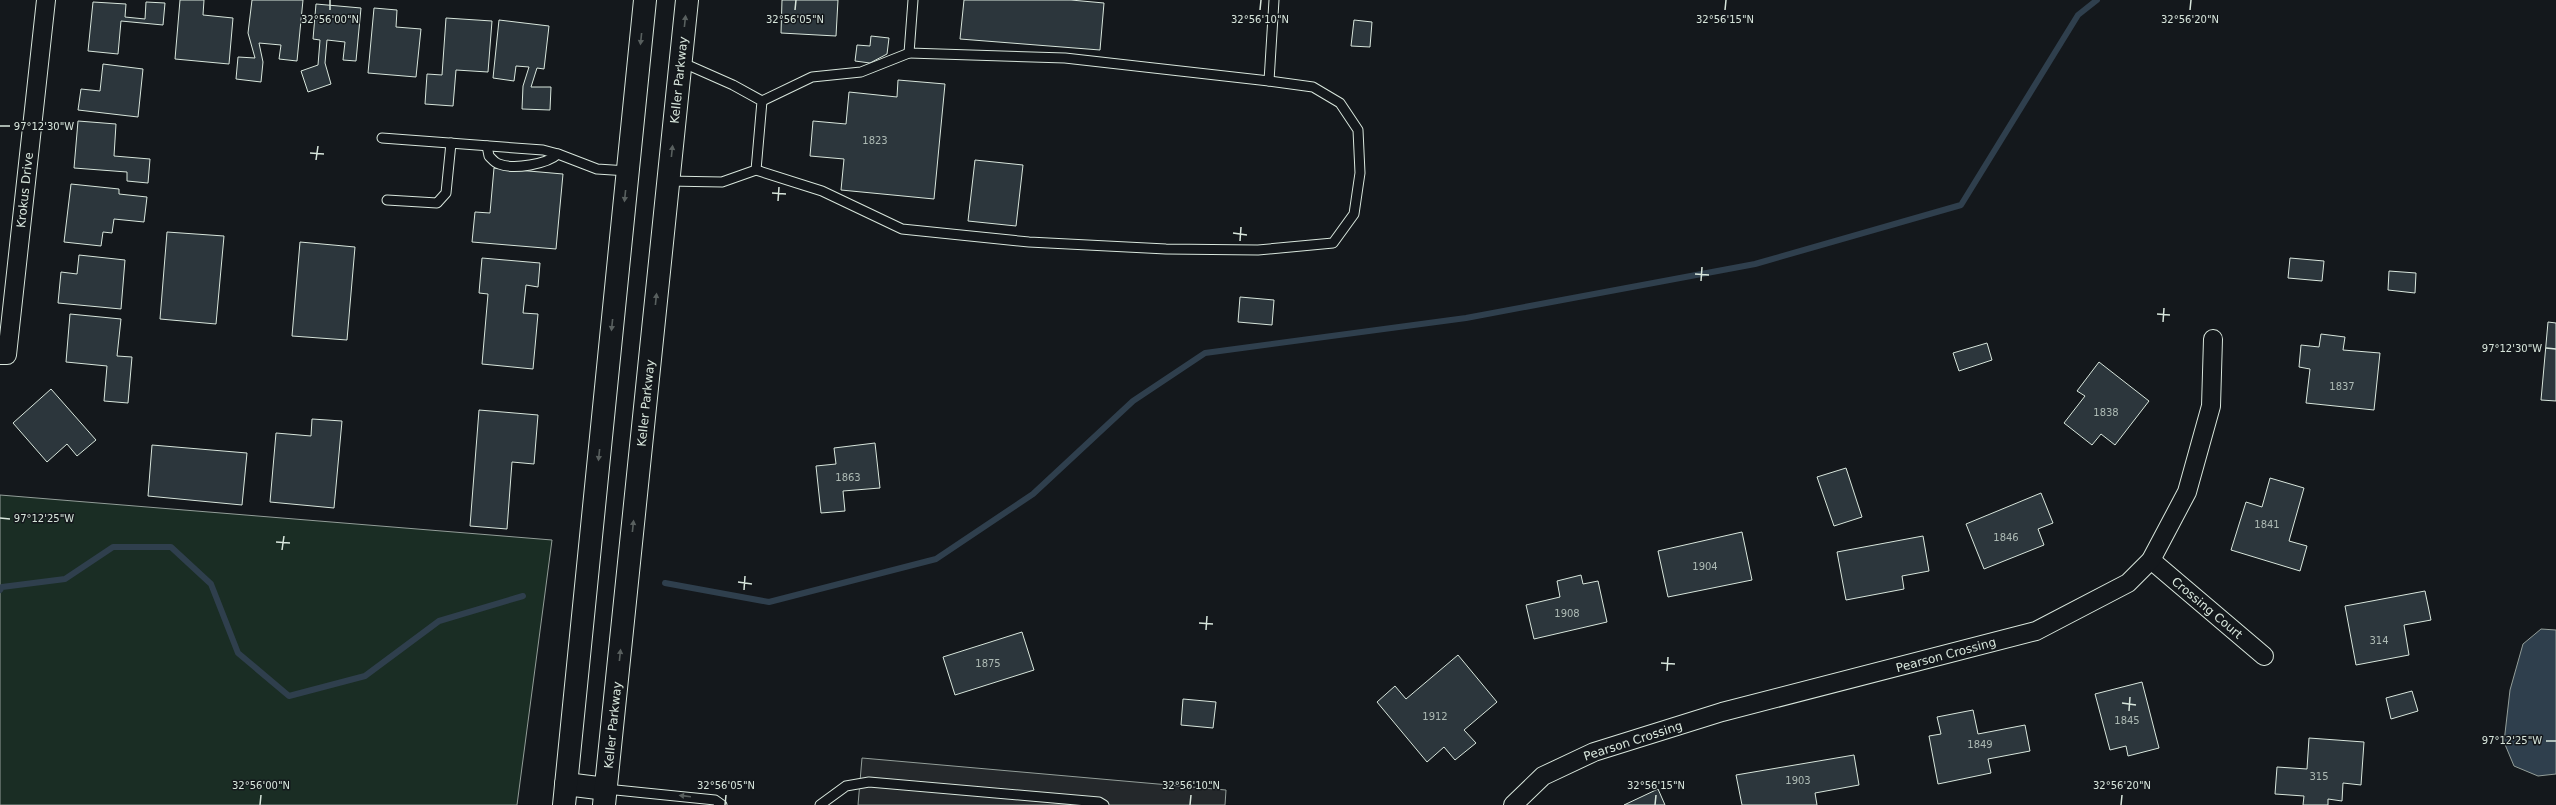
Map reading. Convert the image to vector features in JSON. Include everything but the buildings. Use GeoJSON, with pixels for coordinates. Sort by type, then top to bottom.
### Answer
{"type":"FeatureCollection","features":[{"type":"Feature","properties":{"kind":"main road"},"geometry":{"type":"LineString","coordinates":[[605,797],[565,795],[645,0]]}},
{"type":"Feature","properties":{"kind":"main road","name":"Keller Parkway"},"geometry":{"type":"LineString","coordinates":[[605,797],[687,0]]}},
{"type":"Feature","properties":{"kind":"street","name":"Krokus Drive"},"geometry":{"type":"LineString","coordinates":[[3,355],[46,0]]}},
{"type":"Feature","properties":{"kind":"street","name":"Pearson Crossing"},"geometry":{"type":"LineString","coordinates":[[1513,805],[1544,776],[1594,752],[1722,712],[2036,631],[2128,583],[2151,560],[2187,492],[2211,406],[2213,339]]}},
{"type":"Feature","properties":{"kind":"street","name":"Crossing Court"},"geometry":{"type":"LineString","coordinates":[[2151,560],[2264,656]]}},
{"type":"Feature","properties":{"kind":"lane"},"geometry":{"type":"LineString","coordinates":[[909,53],[913,0]]}},
{"type":"Feature","properties":{"kind":"lane"},"geometry":{"type":"LineString","coordinates":[[1269,81],[1274,0]]}},
{"type":"Feature","properties":{"kind":"lane"},"geometry":{"type":"LineString","coordinates":[[668,181],[722,182],[756,170],[822,191],[902,229],[1028,242],[1166,249],[1258,250],[1333,243],[1354,214],[1360,173],[1358,130],[1340,103],[1313,87],[1065,58],[909,53],[860,72],[812,77],[762,101]]}},
{"type":"Feature","properties":{"kind":"lane"},"geometry":{"type":"LineString","coordinates":[[681,62],[733,85],[762,101]]}},
{"type":"Feature","properties":{"kind":"lane"},"geometry":{"type":"LineString","coordinates":[[756,170],[762,101]]}},
{"type":"Feature","properties":{"kind":"lane"},"geometry":{"type":"LineString","coordinates":[[382,138],[487,146],[558,154],[597,169],[628,171]]}},
{"type":"Feature","properties":{"kind":"lane"},"geometry":{"type":"LineString","coordinates":[[386,200],[437,203],[443,199],[446,194],[451,143]]}},
{"type":"Feature","properties":{"kind":"lane"},"geometry":{"type":"LineString","coordinates":[[487,146],[489,156],[498,164],[519,166],[550,161],[558,154]]}},
{"type":"Feature","properties":{"kind":"lane"},"geometry":{"type":"LineString","coordinates":[[820,805],[846,786],[869,782],[1099,802],[1104,805]]}},
{"type":"Feature","properties":{"kind":"lane"},"geometry":{"type":"LineString","coordinates":[[605,797],[715,800],[722,805]]}},
{"type":"Feature","properties":{"kind":"green space"},"geometry":{"type":"Polygon","coordinates":[[[0,495],[552,540],[517,805],[0,805],[0,495]]]}},
{"type":"Feature","properties":{"kind":"shaded area"},"geometry":{"type":"Polygon","coordinates":[[[862,758],[1226,790],[1225,805],[858,805],[862,758]]]}},
{"type":"Feature","properties":{"kind":"water"},"geometry":{"type":"Polygon","coordinates":[[[2541,629],[2556,630],[2556,774],[2538,776],[2514,766],[2504,742],[2510,690],[2523,644],[2541,629]]]}},
{"type":"Feature","properties":{"kind":"waterway"},"geometry":{"type":"LineString","coordinates":[[665,583],[769,602],[936,559],[1033,494],[1133,401],[1205,353],[1466,318],[1755,264],[1961,205],[2078,15],[2097,0]]}},
{"type":"Feature","properties":{"kind":"waterway"},"geometry":{"type":"LineString","coordinates":[[0,590],[2,587],[65,579],[113,547],[171,547],[211,584],[238,653],[289,696],[365,676],[439,621],[523,596]]}}]}
